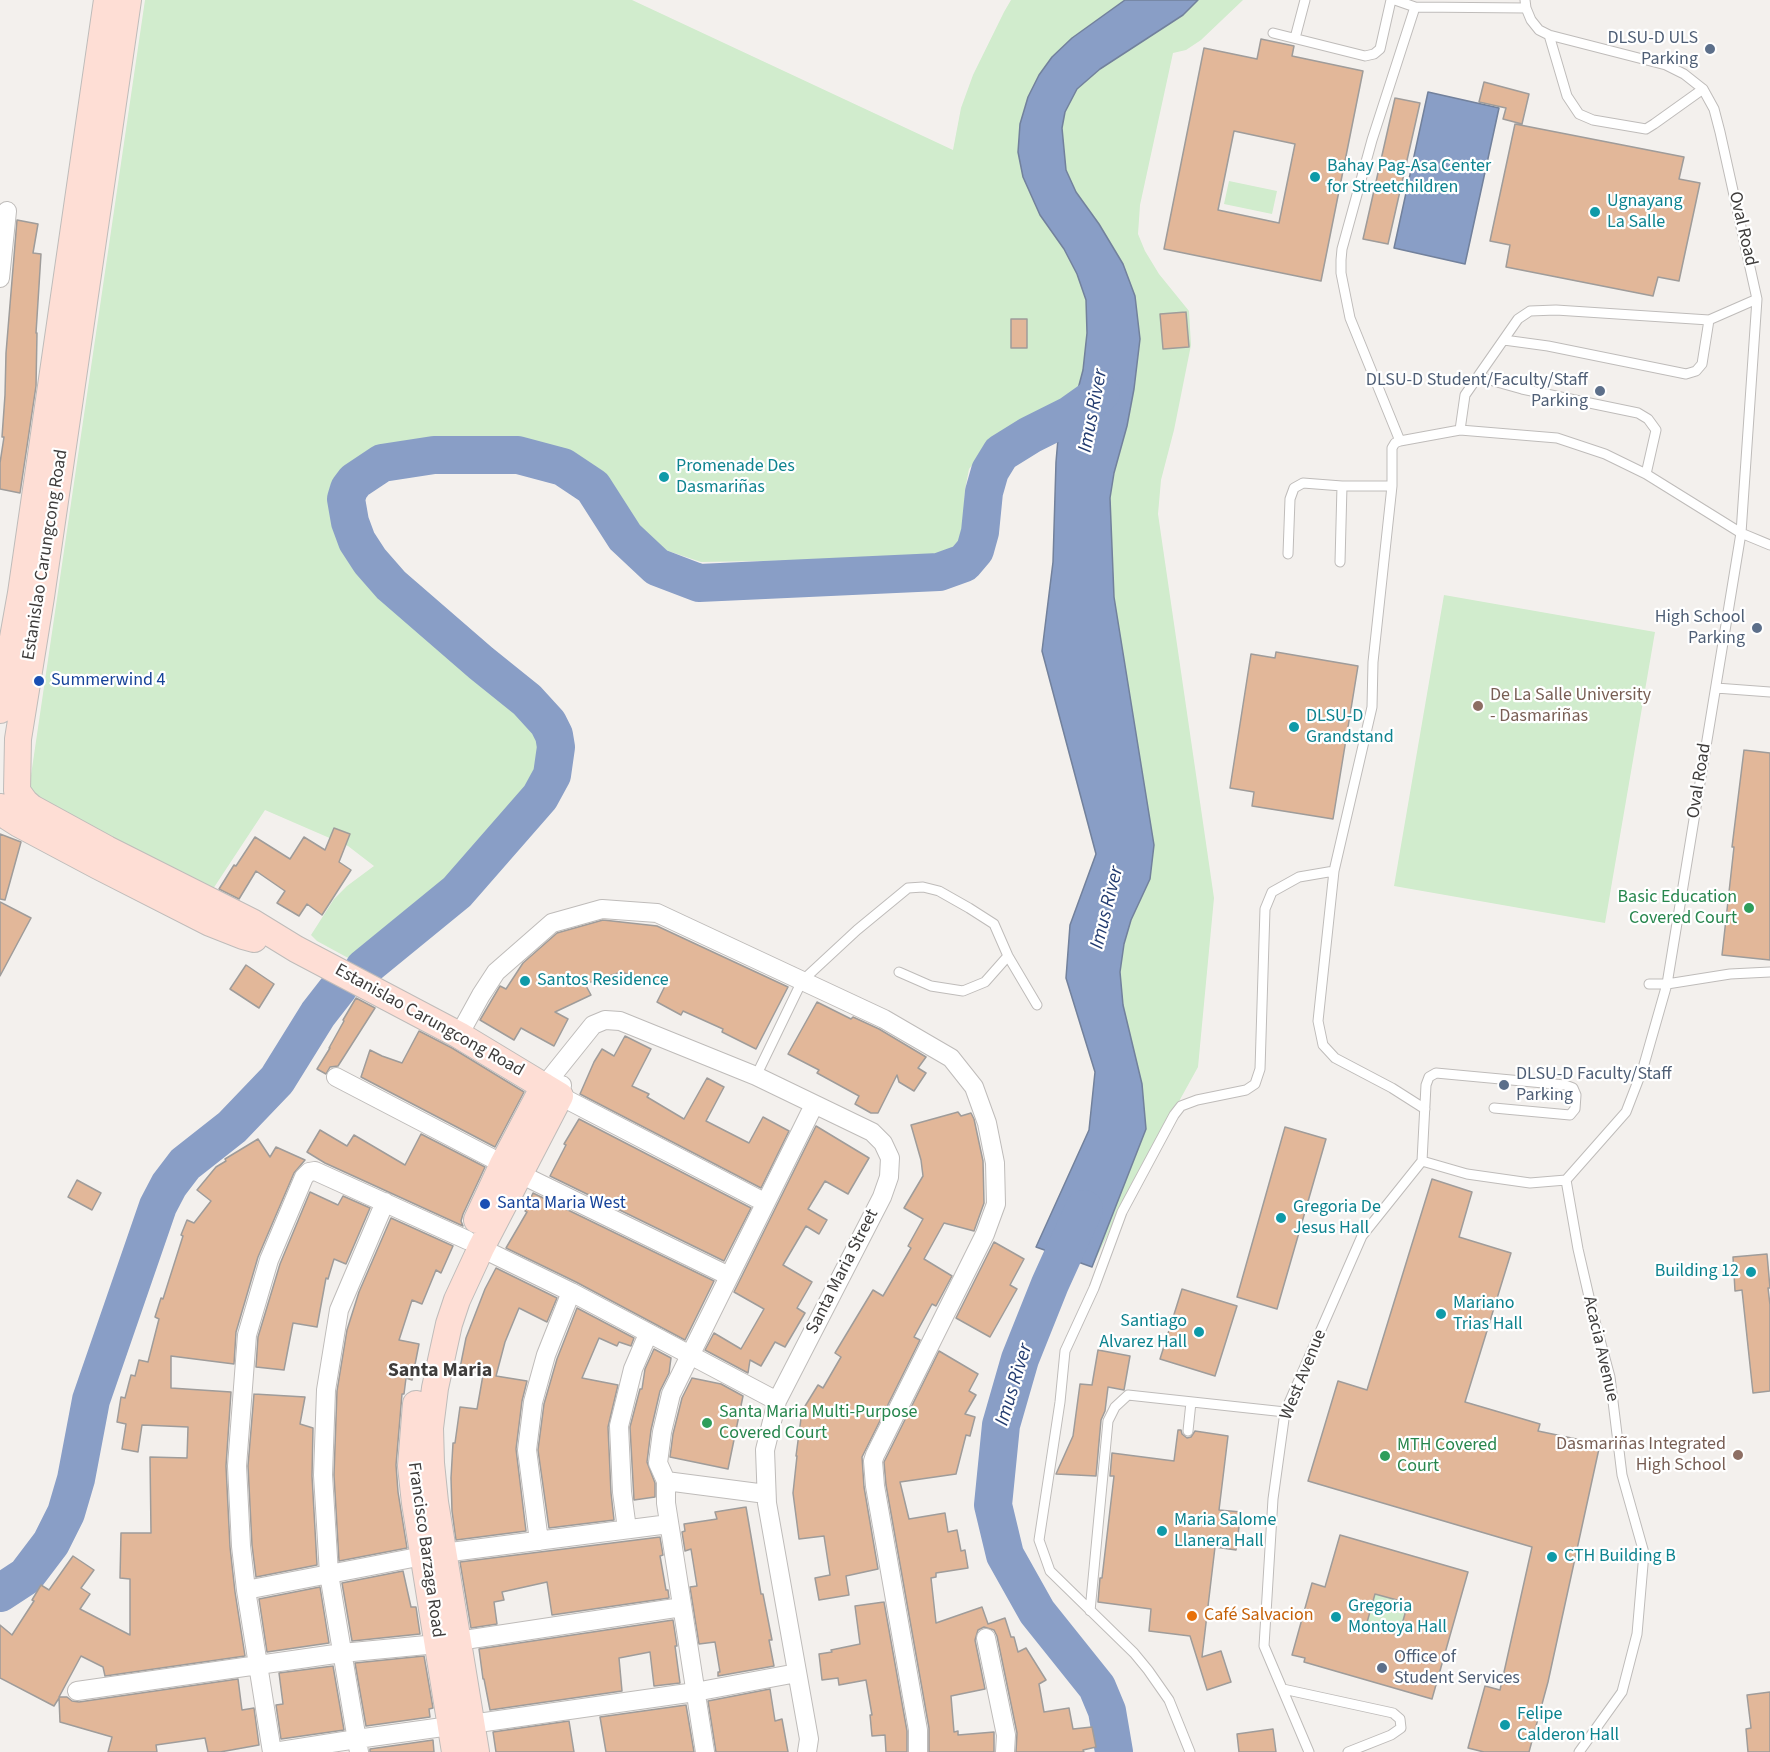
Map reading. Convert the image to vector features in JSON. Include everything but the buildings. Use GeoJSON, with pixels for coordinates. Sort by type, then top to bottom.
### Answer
{"type":"FeatureCollection","features":[{"type":"Feature","properties":{"kind":"street","name":"Estanislao Carungcong Road"},"geometry":{"type":"LineString","coordinates":[[107,0],[20,593],[16,783],[20,797],[32,808],[107,849],[252,922],[302,952],[459,1035],[552,1091]]}},
{"type":"Feature","properties":{"kind":"street","name":"Estanislao Carungcong Road"},"geometry":{"type":"LineString","coordinates":[[20,593],[128,0]]}},
{"type":"Feature","properties":{"kind":"street"},"geometry":{"type":"LineString","coordinates":[[0,278],[7,211]]}},
{"type":"Feature","properties":{"kind":"street","name":"Estanislao Carungcong Road"},"geometry":{"type":"LineString","coordinates":[[0,711],[18,620]]}},
{"type":"Feature","properties":{"kind":"street","name":"Estanislao Carungcong Road"},"geometry":{"type":"LineString","coordinates":[[0,807],[8,817],[19,824],[210,922],[243,936],[302,952]]}},
{"type":"Feature","properties":{"kind":"street"},"geometry":{"type":"LineString","coordinates":[[459,1035],[496,972],[552,923],[602,909],[657,913],[884,1019],[951,1058],[974,1088],[987,1123],[995,1162],[996,1204],[985,1234],[873,1461],[875,1486],[918,1730],[918,1752]]}},
{"type":"Feature","properties":{"kind":"street","name":"Santa Maria Street"},"geometry":{"type":"LineString","coordinates":[[552,1091],[568,1057],[593,1025],[605,1020],[620,1021],[756,1076],[872,1132],[883,1143],[890,1158],[889,1177],[882,1197],[777,1401],[765,1450],[766,1494],[809,1739],[807,1752]]}},
{"type":"Feature","properties":{"kind":"street"},"geometry":{"type":"LineString","coordinates":[[336,1077],[512,1169],[729,1276]]}},
{"type":"Feature","properties":{"kind":"street"},"geometry":{"type":"LineString","coordinates":[[552,1091],[764,1202]]}},
{"type":"Feature","properties":{"kind":"street","name":"Francisco Barzaga Road"},"geometry":{"type":"LineString","coordinates":[[476,1752],[461,1725],[433,1555],[415,1503],[411,1466],[413,1428],[418,1385],[443,1293],[474,1244],[552,1091]]}},
{"type":"Feature","properties":{"kind":"street"},"geometry":{"type":"LineString","coordinates":[[705,1752],[669,1524],[666,1481],[658,1463],[662,1432],[671,1394],[814,1105]]}},
{"type":"Feature","properties":{"kind":"street"},"geometry":{"type":"LineString","coordinates":[[777,1401],[571,1292],[474,1244],[315,1171],[309,1172],[304,1177],[269,1260],[247,1335],[237,1466],[241,1546],[246,1590],[273,1752],[358,1745],[461,1725],[695,1692],[797,1674]]}},
{"type":"Feature","properties":{"kind":"street"},"geometry":{"type":"LineString","coordinates":[[358,1745],[329,1574],[323,1475],[326,1390],[339,1310],[385,1202]]}},
{"type":"Feature","properties":{"kind":"street"},"geometry":{"type":"LineString","coordinates":[[538,1541],[527,1450],[533,1402],[546,1355],[571,1292]]}},
{"type":"Feature","properties":{"kind":"street"},"geometry":{"type":"LineString","coordinates":[[627,1529],[622,1492],[619,1426],[633,1369],[648,1334]]}},
{"type":"Feature","properties":{"kind":"street"},"geometry":{"type":"LineString","coordinates":[[666,1481],[766,1494]]}},
{"type":"Feature","properties":{"kind":"street"},"geometry":{"type":"LineString","coordinates":[[246,1590],[433,1555],[669,1524]]}},
{"type":"Feature","properties":{"kind":"street"},"geometry":{"type":"LineString","coordinates":[[77,1691],[342,1653],[447,1642],[682,1607]]}},
{"type":"Feature","properties":{"kind":"street"},"geometry":{"type":"LineString","coordinates":[[986,1638],[1006,1735],[1005,1752]]}},
{"type":"Feature","properties":{"kind":"street","name":"Francisco Barzaga Road"},"geometry":{"type":"LineString","coordinates":[[455,1752],[461,1725]]}},
{"type":"Feature","properties":{"kind":"lane"},"geometry":{"type":"LineString","coordinates":[[1295,38],[1305,0]]}},
{"type":"Feature","properties":{"kind":"lane"},"geometry":{"type":"LineString","coordinates":[[1273,33],[1365,56],[1374,54],[1380,49],[1393,0],[1415,7],[1526,4],[1531,20],[1539,30],[1549,35],[1567,96],[1579,114],[1593,120],[1646,129],[1703,89]]}},
{"type":"Feature","properties":{"kind":"lane"},"geometry":{"type":"LineString","coordinates":[[1400,441],[1350,318],[1341,273],[1341,261],[1342,249],[1372,140],[1415,7]]}},
{"type":"Feature","properties":{"kind":"lane","name":"Oval Road"},"geometry":{"type":"LineString","coordinates":[[1549,35],[1666,65],[1684,74],[1703,89],[1714,109],[1720,132],[1757,298],[1741,533],[1667,984],[1643,1068],[1626,1112],[1566,1180]]}},
{"type":"Feature","properties":{"kind":"lane"},"geometry":{"type":"LineString","coordinates":[[1460,430],[1465,395],[1518,320],[1530,311],[1556,310],[1709,320],[1757,298]]}},
{"type":"Feature","properties":{"kind":"lane"},"geometry":{"type":"LineString","coordinates":[[1504,340],[1548,346],[1686,374],[1696,371],[1702,364],[1709,320]]}},
{"type":"Feature","properties":{"kind":"lane"},"geometry":{"type":"LineString","coordinates":[[1479,377],[1522,389],[1638,413],[1648,419],[1656,430],[1646,474]]}},
{"type":"Feature","properties":{"kind":"lane"},"geometry":{"type":"LineString","coordinates":[[1425,1108],[1335,1058],[1323,1045],[1318,1022],[1334,871],[1372,706],[1373,662],[1392,486],[1392,448],[1395,443],[1460,430],[1557,438],[1605,454],[1646,474],[1741,533],[1770,545]]}},
{"type":"Feature","properties":{"kind":"lane"},"geometry":{"type":"LineString","coordinates":[[1288,554],[1290,499],[1294,488],[1304,483],[1392,486]]}},
{"type":"Feature","properties":{"kind":"lane"},"geometry":{"type":"LineString","coordinates":[[1340,562],[1342,486]]}},
{"type":"Feature","properties":{"kind":"lane"},"geometry":{"type":"LineString","coordinates":[[1716,688],[1770,692]]}},
{"type":"Feature","properties":{"kind":"lane"},"geometry":{"type":"LineString","coordinates":[[1190,1752],[1169,1700],[1148,1670],[1134,1653],[1050,1571],[1039,1540],[1060,1402],[1065,1351],[1094,1288],[1122,1212],[1174,1115],[1181,1106],[1197,1100],[1240,1092],[1255,1084],[1260,1069],[1265,909],[1272,892],[1299,877],[1334,871]]}},
{"type":"Feature","properties":{"kind":"lane"},"geometry":{"type":"LineString","coordinates":[[756,1076],[802,981],[857,930],[908,888],[923,887],[939,891],[994,924],[1008,956],[1037,1005]]}},
{"type":"Feature","properties":{"kind":"lane"},"geometry":{"type":"LineString","coordinates":[[899,972],[931,986],[963,991],[985,982],[1008,956]]}},
{"type":"Feature","properties":{"kind":"lane"},"geometry":{"type":"LineString","coordinates":[[1650,984],[1667,984],[1730,974],[1770,972]]}},
{"type":"Feature","properties":{"kind":"lane"},"geometry":{"type":"LineString","coordinates":[[1494,1108],[1570,1115],[1575,1110],[1576,1095],[1573,1088],[1565,1085],[1436,1073],[1429,1077],[1426,1085],[1422,1161],[1467,1174],[1530,1183],[1566,1180]]}},
{"type":"Feature","properties":{"kind":"lane","name":"West Avenue"},"geometry":{"type":"LineString","coordinates":[[1309,1752],[1264,1646],[1273,1499],[1285,1412],[1362,1236],[1422,1161]]}},
{"type":"Feature","properties":{"kind":"lane","name":"Acacia Avenue"},"geometry":{"type":"LineString","coordinates":[[1566,1180],[1578,1250],[1610,1377],[1622,1475],[1644,1553],[1637,1634],[1622,1692],[1579,1752]]}},
{"type":"Feature","properties":{"kind":"lane"},"geometry":{"type":"LineString","coordinates":[[1090,1611],[1108,1421],[1115,1407],[1128,1395],[1285,1412]]}},
{"type":"Feature","properties":{"kind":"lane"},"geometry":{"type":"LineString","coordinates":[[1188,1431],[1191,1402]]}},
{"type":"Feature","properties":{"kind":"lane"},"geometry":{"type":"LineString","coordinates":[[1283,1689],[1393,1713],[1400,1719],[1401,1728],[1391,1735],[1348,1752]]}},
{"type":"Feature","properties":{"kind":"green space"},"geometry":{"type":"Polygon","coordinates":[[[145,0],[632,0],[953,150],[961,108],[973,75],[1011,0],[1125,0],[1072,38],[1052,57],[1064,249],[1077,274],[1086,300],[1087,333],[1083,370],[1078,389],[1061,404],[987,447],[969,469],[965,490],[963,530],[959,540],[953,551],[933,558],[701,562],[665,550],[637,528],[614,490],[601,474],[585,463],[559,451],[518,443],[438,439],[401,443],[376,451],[343,472],[333,481],[329,493],[335,526],[345,549],[358,569],[380,594],[470,673],[517,710],[535,729],[542,746],[540,769],[527,789],[446,884],[350,959],[317,941],[311,935],[334,899],[374,866],[348,846],[265,810],[211,892],[38,800],[32,792],[30,782],[145,0]]]}},
{"type":"Feature","properties":{"kind":"green space"},"geometry":{"type":"Polygon","coordinates":[[[1198,0],[1243,0],[1201,40],[1186,50],[1173,53],[1140,205],[1138,234],[1159,274],[1189,311],[1191,345],[1174,430],[1161,480],[1158,514],[1214,898],[1198,1067],[1124,1201],[1092,1267],[1146,1129],[1142,1084],[1123,1005],[1120,972],[1124,944],[1131,920],[1150,879],[1114,597],[1110,498],[1134,389],[1140,339],[1135,296],[1123,264],[1076,192],[1066,170],[1062,128],[1065,112],[1077,89],[1100,69],[1183,15],[1198,0]]]}},
{"type":"Feature","properties":{"kind":"green space"},"geometry":{"type":"Polygon","coordinates":[[[1229,181],[1277,191],[1272,214],[1224,204],[1229,181]]]}},
{"type":"Feature","properties":{"kind":"green space"},"geometry":{"type":"Polygon","coordinates":[[[1444,595],[1655,632],[1605,923],[1394,886],[1444,595]]]}},
{"type":"Feature","properties":{"kind":"green space"},"geometry":{"type":"Polygon","coordinates":[[[1375,1594],[1408,1603],[1399,1635],[1366,1626],[1375,1594]]]}},
{"type":"Feature","properties":{"kind":"water"},"geometry":{"type":"Polygon","coordinates":[[[1125,0],[1198,0],[1183,15],[1100,69],[1077,89],[1065,112],[1062,128],[1066,170],[1076,192],[1123,264],[1135,296],[1140,339],[1134,389],[1110,498],[1114,597],[1154,845],[1150,879],[1131,920],[1124,944],[1120,972],[1123,1005],[1142,1084],[1146,1129],[1092,1267],[1036,1247],[1089,1130],[1095,1072],[1066,978],[1070,925],[1096,854],[1042,651],[1053,562],[1056,462],[1061,404],[1078,389],[1083,370],[1087,333],[1086,300],[1077,274],[1064,249],[1040,215],[1023,177],[1018,152],[1020,124],[1028,97],[1039,75],[1052,57],[1072,38],[1125,0]]]}},
{"type":"Feature","properties":{"kind":"water"},"geometry":{"type":"Polygon","coordinates":[[[1428,92],[1499,108],[1465,264],[1394,248],[1428,92]]]}},
{"type":"Feature","properties":{"kind":"waterway"},"geometry":{"type":"LineString","coordinates":[[364,968],[457,892],[540,797],[552,775],[556,747],[554,735],[548,723],[527,700],[391,585],[370,561],[357,541],[350,522],[346,499],[355,481],[382,463],[434,455],[518,455],[563,467],[593,487],[625,537],[657,567],[699,583],[939,572],[964,563],[975,550],[980,532],[984,492],[990,471],[1001,453],[1070,415],[1101,393]]}},
{"type":"Feature","properties":{"kind":"waterway"},"geometry":{"type":"LineString","coordinates":[[0,1593],[26,1576],[51,1543],[66,1513],[76,1479],[91,1400],[158,1206],[169,1185],[185,1164],[232,1127],[277,1080],[318,1014],[339,987]]}},
{"type":"Feature","properties":{"kind":"waterway","name":"Imus River"},"geometry":{"type":"LineString","coordinates":[[1084,1209],[1050,1284],[1020,1359],[1001,1425],[993,1505],[1005,1555],[1037,1612],[1097,1687],[1107,1711],[1114,1752]]}},
{"type":"Feature","properties":{"kind":"place","name":"DLSU-D ULS Parking"},"geometry":{"type":"Point","coordinates":[1710,49]}},
{"type":"Feature","properties":{"kind":"place","name":"Bahay Pag-Asa Center for Streetchildren"},"geometry":{"type":"Point","coordinates":[1315,177]}},
{"type":"Feature","properties":{"kind":"place","name":"Ugnayang La Salle"},"geometry":{"type":"Point","coordinates":[1595,212]}},
{"type":"Feature","properties":{"kind":"place","name":"DLSU-D Student/Faculty/Staff Parking"},"geometry":{"type":"Point","coordinates":[1600,391]}},
{"type":"Feature","properties":{"kind":"place","name":"Promenade Des Dasmariñas"},"geometry":{"type":"Point","coordinates":[664,477]}},
{"type":"Feature","properties":{"kind":"place","name":"High School Parking"},"geometry":{"type":"Point","coordinates":[1757,628]}},
{"type":"Feature","properties":{"kind":"place","name":"Summerwind 4"},"geometry":{"type":"Point","coordinates":[39,681]}},
{"type":"Feature","properties":{"kind":"place","name":"De La Salle University - Dasmariñas"},"geometry":{"type":"Point","coordinates":[1478,706]}},
{"type":"Feature","properties":{"kind":"place","name":"DLSU-D Grandstand"},"geometry":{"type":"Point","coordinates":[1294,727]}},
{"type":"Feature","properties":{"kind":"place","name":"Basic Education Covered Court"},"geometry":{"type":"Point","coordinates":[1749,908]}},
{"type":"Feature","properties":{"kind":"place","name":"Santos Residence"},"geometry":{"type":"Point","coordinates":[525,981]}},
{"type":"Feature","properties":{"kind":"place","name":"DLSU-D Faculty/Staff Parking"},"geometry":{"type":"Point","coordinates":[1504,1085]}},
{"type":"Feature","properties":{"kind":"place","name":"Santa Maria West"},"geometry":{"type":"Point","coordinates":[485,1204]}},
{"type":"Feature","properties":{"kind":"place","name":"Gregoria De Jesus Hall"},"geometry":{"type":"Point","coordinates":[1281,1218]}},
{"type":"Feature","properties":{"kind":"place","name":"Building 12"},"geometry":{"type":"Point","coordinates":[1751,1272]}},
{"type":"Feature","properties":{"kind":"place","name":"Mariano Trias Hall"},"geometry":{"type":"Point","coordinates":[1441,1314]}},
{"type":"Feature","properties":{"kind":"place","name":"Santiago Alvarez Hall"},"geometry":{"type":"Point","coordinates":[1199,1332]}},
{"type":"Feature","properties":{"kind":"place","name":"Santa Maria Multi-Purpose Covered Court"},"geometry":{"type":"Point","coordinates":[707,1423]}},
{"type":"Feature","properties":{"kind":"place","name":"Dasmariñas Integrated High School"},"geometry":{"type":"Point","coordinates":[1738,1455]}},
{"type":"Feature","properties":{"kind":"place","name":"MTH Covered Court"},"geometry":{"type":"Point","coordinates":[1385,1456]}},
{"type":"Feature","properties":{"kind":"place","name":"Maria Salome Llanera Hall"},"geometry":{"type":"Point","coordinates":[1162,1531]}},
{"type":"Feature","properties":{"kind":"place","name":"CTH Building B"},"geometry":{"type":"Point","coordinates":[1552,1557]}},
{"type":"Feature","properties":{"kind":"place","name":"Café Salvacion"},"geometry":{"type":"Point","coordinates":[1192,1616]}},
{"type":"Feature","properties":{"kind":"place","name":"Gregoria Montoya Hall"},"geometry":{"type":"Point","coordinates":[1336,1617]}},
{"type":"Feature","properties":{"kind":"place","name":"Office of Student Services"},"geometry":{"type":"Point","coordinates":[1382,1668]}},
{"type":"Feature","properties":{"kind":"place","name":"Felipe Calderon Hall"},"geometry":{"type":"Point","coordinates":[1505,1725]}},
{"type":"Feature","properties":{"kind":"district","name":"Santa Maria"},"geometry":{"type":"Point","coordinates":[440,1372]}}]}
